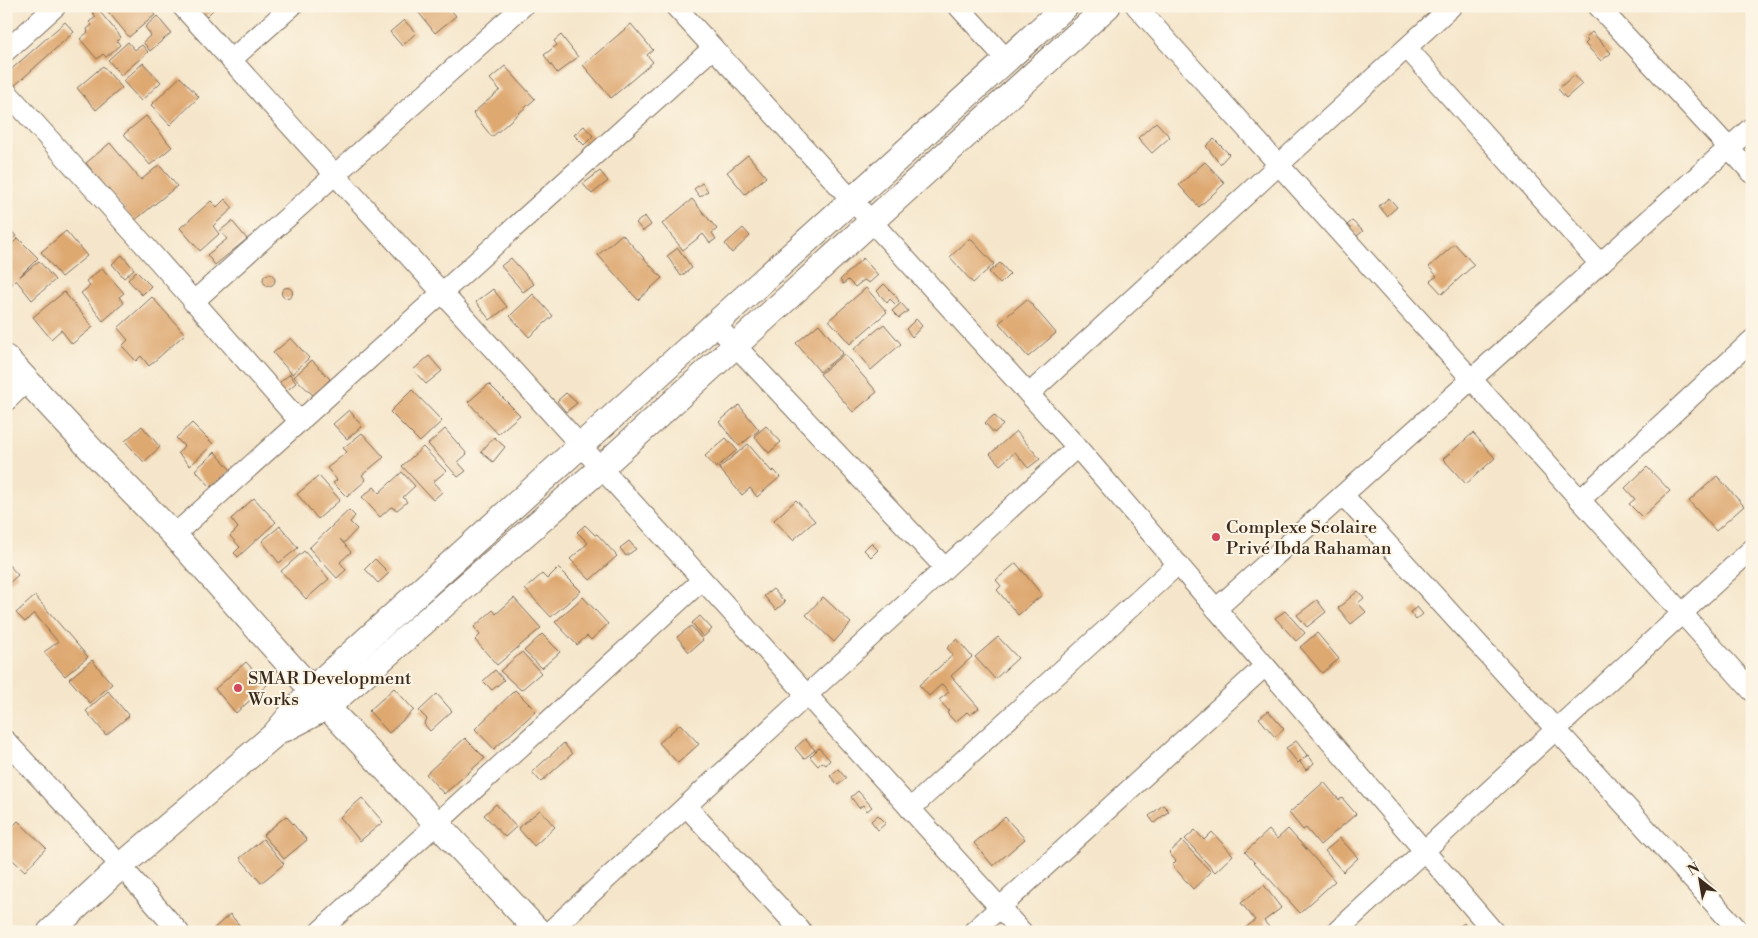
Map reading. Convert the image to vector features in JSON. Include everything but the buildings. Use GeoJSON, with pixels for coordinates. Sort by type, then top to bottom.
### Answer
{"type":"FeatureCollection","features":[{"type":"Feature","properties":{"kind":"street"},"geometry":{"type":"LineString","coordinates":[[6,51],[56,6]]}},
{"type":"Feature","properties":{"kind":"street"},"geometry":{"type":"LineString","coordinates":[[182,6],[1022,932]]}},
{"type":"Feature","properties":{"kind":"street"},"geometry":{"type":"LineString","coordinates":[[232,60],[292,6]]}},
{"type":"Feature","properties":{"kind":"street"},"geometry":{"type":"LineString","coordinates":[[193,302],[523,6]]}},
{"type":"Feature","properties":{"kind":"street"},"geometry":{"type":"LineString","coordinates":[[675,6],[1077,447],[1494,932]]}},
{"type":"Feature","properties":{"kind":"street"},"geometry":{"type":"LineString","coordinates":[[958,6],[1007,60]]}},
{"type":"Feature","properties":{"kind":"street"},"geometry":{"type":"LineString","coordinates":[[320,698],[581,446],[1066,6]]}},
{"type":"Feature","properties":{"kind":"street"},"geometry":{"type":"LineString","coordinates":[[50,932],[121,866],[274,735],[600,468],[1108,6]]}},
{"type":"Feature","properties":{"kind":"street"},"geometry":{"type":"LineString","coordinates":[[1136,6],[1752,691]]}},
{"type":"Feature","properties":{"kind":"street"},"geometry":{"type":"LineString","coordinates":[[1029,394],[1452,6]]}},
{"type":"Feature","properties":{"kind":"street"},"geometry":{"type":"LineString","coordinates":[[1598,6],[1752,173]]}},
{"type":"Feature","properties":{"kind":"street"},"geometry":{"type":"LineString","coordinates":[[174,536],[713,48]]}},
{"type":"Feature","properties":{"kind":"street"},"geometry":{"type":"LineString","coordinates":[[1407,48],[1600,264]]}},
{"type":"Feature","properties":{"kind":"street"},"geometry":{"type":"LineString","coordinates":[[6,91],[300,422]]}},
{"type":"Feature","properties":{"kind":"street"},"geometry":{"type":"LineString","coordinates":[[1216,609],[1752,127]]}},
{"type":"Feature","properties":{"kind":"street"},"geometry":{"type":"LineString","coordinates":[[715,324],[945,568]]}},
{"type":"Feature","properties":{"kind":"street"},"geometry":{"type":"LineString","coordinates":[[1580,500],[1752,340]]}},
{"type":"Feature","properties":{"kind":"street"},"geometry":{"type":"LineString","coordinates":[[6,358],[174,536],[320,698],[539,932]]}},
{"type":"Feature","properties":{"kind":"street"},"geometry":{"type":"LineString","coordinates":[[6,401],[27,381]]}},
{"type":"Feature","properties":{"kind":"street"},"geometry":{"type":"LineString","coordinates":[[549,932],[1077,447]]}},
{"type":"Feature","properties":{"kind":"street"},"geometry":{"type":"LineString","coordinates":[[1343,495],[1740,932]]}},
{"type":"Feature","properties":{"kind":"street"},"geometry":{"type":"LineString","coordinates":[[1336,932],[1752,550]]}},
{"type":"Feature","properties":{"kind":"street"},"geometry":{"type":"LineString","coordinates":[[910,809],[1178,564]]}},
{"type":"Feature","properties":{"kind":"street"},"geometry":{"type":"LineString","coordinates":[[320,932],[702,580]]}},
{"type":"Feature","properties":{"kind":"street"},"geometry":{"type":"LineString","coordinates":[[973,932],[1265,666]]}},
{"type":"Feature","properties":{"kind":"street"},"geometry":{"type":"LineString","coordinates":[[6,741],[179,932]]}},
{"type":"Feature","properties":{"kind":"street"},"geometry":{"type":"LineString","coordinates":[[686,806],[802,932]]}},
{"type":"Feature","properties":{"kind":"place","name":"Complexe Scolaire Privé Ibda Rahaman"},"geometry":{"type":"Point","coordinates":[1216,537]}},
{"type":"Feature","properties":{"kind":"place","name":"SMAR Development Works"},"geometry":{"type":"Point","coordinates":[238,688]}}]}
